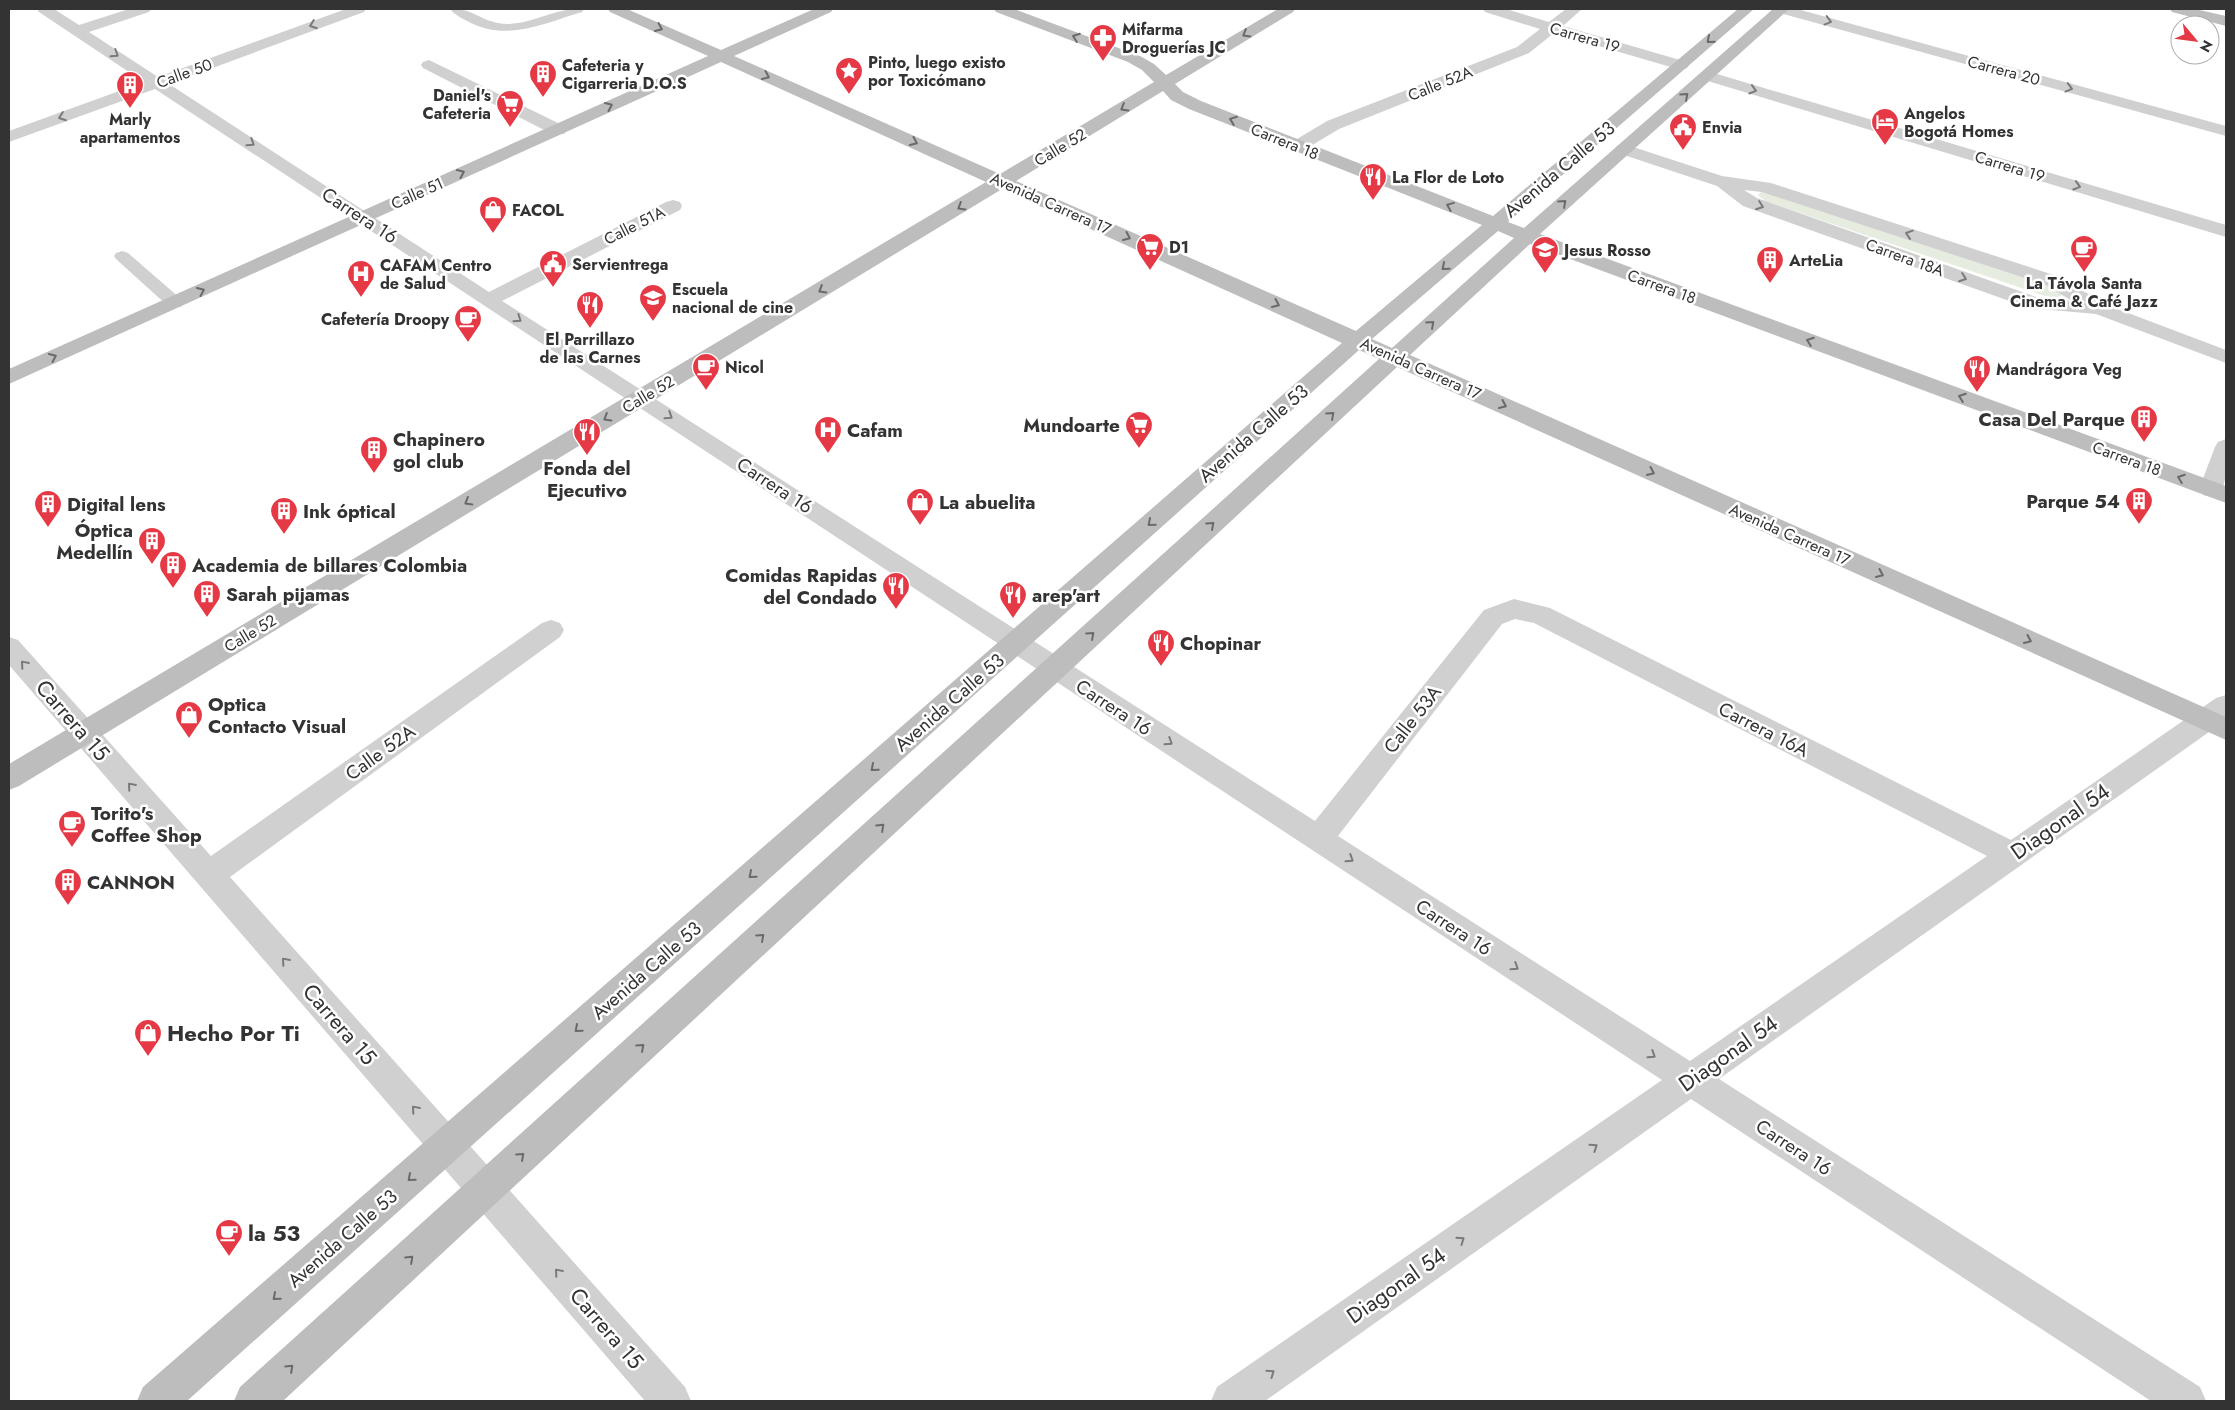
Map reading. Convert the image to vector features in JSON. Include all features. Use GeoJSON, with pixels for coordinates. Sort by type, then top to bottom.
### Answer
{"type":"FeatureCollection","features":[{"type":"Feature","properties":{"kind":"main road","name":"Avenida Carrera 17"},"geometry":{"type":"LineString","coordinates":[[614,9],[1395,357],[2220,718]]}},
{"type":"Feature","properties":{"kind":"main road","name":"Calle 51"},"geometry":{"type":"LineString","coordinates":[[9,378],[826,9]]}},
{"type":"Feature","properties":{"kind":"main road","name":"Carrera 18"},"geometry":{"type":"LineString","coordinates":[[1001,9],[1134,59],[1148,67],[1177,96],[1196,106],[1495,224],[2218,492]]}},
{"type":"Feature","properties":{"kind":"main road","name":"Calle 52"},"geometry":{"type":"LineString","coordinates":[[9,778],[1288,9]]}},
{"type":"Feature","properties":{"kind":"main road","name":"Avenida Calle 53"},"geometry":{"type":"LineString","coordinates":[[158,1401],[1358,340],[1747,9]]}},
{"type":"Feature","properties":{"kind":"main road","name":"Avenida Calle 53"},"geometry":{"type":"LineString","coordinates":[[254,1401],[1527,236],[1782,9]]}},
{"type":"Feature","properties":{"kind":"main road"},"geometry":{"type":"LineString","coordinates":[[2177,9],[2226,21]]}},
{"type":"Feature","properties":{"kind":"street","name":"Carrera 16"},"geometry":{"type":"LineString","coordinates":[[44,9],[79,30],[488,300],[1690,1080],[2171,1397]]}},
{"type":"Feature","properties":{"kind":"street"},"geometry":{"type":"LineString","coordinates":[[79,30],[144,9]]}},
{"type":"Feature","properties":{"kind":"street","name":"Calle 50"},"geometry":{"type":"LineString","coordinates":[[9,137],[359,9]]}},
{"type":"Feature","properties":{"kind":"street","name":"Carrera 19"},"geometry":{"type":"LineString","coordinates":[[1490,9],[1681,65]]}},
{"type":"Feature","properties":{"kind":"street","name":"Calle 52A"},"geometry":{"type":"LineString","coordinates":[[1298,146],[1333,125],[1523,50],[1575,9]]}},
{"type":"Feature","properties":{"kind":"street","name":"Carrera 20"},"geometry":{"type":"LineString","coordinates":[[1782,9],[2225,129]]}},
{"type":"Feature","properties":{"kind":"street"},"geometry":{"type":"LineString","coordinates":[[429,65],[558,130]]}},
{"type":"Feature","properties":{"kind":"street","name":"Carrera 19"},"geometry":{"type":"LineString","coordinates":[[1707,76],[2226,231]]}},
{"type":"Feature","properties":{"kind":"street","name":"Carrera 18A"},"geometry":{"type":"LineString","coordinates":[[1624,149],[1718,181],[1765,187],[2053,281],[2100,309],[2226,357]]}},
{"type":"Feature","properties":{"kind":"street","name":"Carrera 18A"},"geometry":{"type":"LineString","coordinates":[[1718,181],[1750,202],[2036,304],[2100,309]]}},
{"type":"Feature","properties":{"kind":"street","name":"Calle 51A"},"geometry":{"type":"LineString","coordinates":[[488,300],[673,206]]}},
{"type":"Feature","properties":{"kind":"street"},"geometry":{"type":"LineString","coordinates":[[2218,492],[2226,447]]}},
{"type":"Feature","properties":{"kind":"street","name":"Calle 53A"},"geometry":{"type":"LineString","coordinates":[[1318,839],[1493,618],[1514,610]]}},
{"type":"Feature","properties":{"kind":"street","name":"Carrera 16A"},"geometry":{"type":"LineString","coordinates":[[1514,610],[1542,616],[2013,855]]}},
{"type":"Feature","properties":{"kind":"street","name":"Calle 52A"},"geometry":{"type":"LineString","coordinates":[[209,875],[551,630]]}},
{"type":"Feature","properties":{"kind":"street","name":"Carrera 15"},"geometry":{"type":"LineString","coordinates":[[9,647],[671,1401]]}},
{"type":"Feature","properties":{"kind":"street","name":"Diagonal 54"},"geometry":{"type":"LineString","coordinates":[[1231,1401],[2013,855],[2220,718]]}},
{"type":"Feature","properties":{"kind":"lane"},"geometry":{"type":"LineString","coordinates":[[456,9],[474,20],[498,28],[524,26],[578,9]]}},
{"type":"Feature","properties":{"kind":"lane"},"geometry":{"type":"LineString","coordinates":[[122,256],[175,302]]}},
{"type":"Feature","properties":{"kind":"shaded area"},"geometry":{"type":"Polygon","coordinates":[[[1761,192],[1772,193],[2053,287],[2061,293],[2061,296],[2054,298],[2042,295],[1765,201],[1758,195],[1761,192]]]}},
{"type":"Feature","properties":{"kind":"place","name":"Mifarma Droguerías JC"},"geometry":{"type":"Point","coordinates":[1103,62]}},
{"type":"Feature","properties":{"kind":"place","name":"Pinto, luego existo por Toxicómano"},"geometry":{"type":"Point","coordinates":[849,95]}},
{"type":"Feature","properties":{"kind":"place","name":"Cafeteria y Cigarreria D.O.S"},"geometry":{"type":"Point","coordinates":[543,98]}},
{"type":"Feature","properties":{"kind":"place","name":"Marly apartamentos"},"geometry":{"type":"Point","coordinates":[130,109]}},
{"type":"Feature","properties":{"kind":"place","name":"Daniel's Cafeteria"},"geometry":{"type":"Point","coordinates":[510,128]}},
{"type":"Feature","properties":{"kind":"place","name":"Angelos Bogotá Homes"},"geometry":{"type":"Point","coordinates":[1885,146]}},
{"type":"Feature","properties":{"kind":"place","name":"Envia"},"geometry":{"type":"Point","coordinates":[1683,151]}},
{"type":"Feature","properties":{"kind":"place","name":"La Flor de Loto"},"geometry":{"type":"Point","coordinates":[1373,201]}},
{"type":"Feature","properties":{"kind":"place","name":"FACOL"},"geometry":{"type":"Point","coordinates":[493,234]}},
{"type":"Feature","properties":{"kind":"place","name":"D1"},"geometry":{"type":"Point","coordinates":[1150,271]}},
{"type":"Feature","properties":{"kind":"place","name":"La Távola Santa Cinema & Café Jazz"},"geometry":{"type":"Point","coordinates":[2084,273]}},
{"type":"Feature","properties":{"kind":"place","name":"Jesus Rosso"},"geometry":{"type":"Point","coordinates":[1545,274]}},
{"type":"Feature","properties":{"kind":"place","name":"ArteLia"},"geometry":{"type":"Point","coordinates":[1770,284]}},
{"type":"Feature","properties":{"kind":"place","name":"Servientrega"},"geometry":{"type":"Point","coordinates":[553,288]}},
{"type":"Feature","properties":{"kind":"place","name":"CAFAM Centro de Salud"},"geometry":{"type":"Point","coordinates":[361,298]}},
{"type":"Feature","properties":{"kind":"place","name":"Escuela nacional de cine"},"geometry":{"type":"Point","coordinates":[653,322]}},
{"type":"Feature","properties":{"kind":"place","name":"El Parrillazo de las Carnes"},"geometry":{"type":"Point","coordinates":[590,329]}},
{"type":"Feature","properties":{"kind":"place","name":"Cafetería Droopy"},"geometry":{"type":"Point","coordinates":[468,343]}},
{"type":"Feature","properties":{"kind":"place","name":"Nicol"},"geometry":{"type":"Point","coordinates":[706,391]}},
{"type":"Feature","properties":{"kind":"place","name":"Mandrágora Veg"},"geometry":{"type":"Point","coordinates":[1977,393]}},
{"type":"Feature","properties":{"kind":"place","name":"Casa Del Parque"},"geometry":{"type":"Point","coordinates":[2144,443]}},
{"type":"Feature","properties":{"kind":"place","name":"Mundoarte"},"geometry":{"type":"Point","coordinates":[1139,449]}},
{"type":"Feature","properties":{"kind":"place","name":"Cafam"},"geometry":{"type":"Point","coordinates":[828,454]}},
{"type":"Feature","properties":{"kind":"place","name":"Fonda del Ejecutivo"},"geometry":{"type":"Point","coordinates":[587,456]}},
{"type":"Feature","properties":{"kind":"place","name":"Chapinero gol club"},"geometry":{"type":"Point","coordinates":[374,474]}},
{"type":"Feature","properties":{"kind":"place","name":"Parque 54"},"geometry":{"type":"Point","coordinates":[2139,525]}},
{"type":"Feature","properties":{"kind":"place","name":"La abuelita"},"geometry":{"type":"Point","coordinates":[920,526]}},
{"type":"Feature","properties":{"kind":"place","name":"Digital lens"},"geometry":{"type":"Point","coordinates":[48,528]}},
{"type":"Feature","properties":{"kind":"place","name":"Ink óptical"},"geometry":{"type":"Point","coordinates":[284,535]}},
{"type":"Feature","properties":{"kind":"place","name":"Óptica Medellín"},"geometry":{"type":"Point","coordinates":[152,565]}},
{"type":"Feature","properties":{"kind":"place","name":"Academia de billares Colombia"},"geometry":{"type":"Point","coordinates":[173,589]}},
{"type":"Feature","properties":{"kind":"place","name":"Comidas Rapidas del Condado"},"geometry":{"type":"Point","coordinates":[896,610]}},
{"type":"Feature","properties":{"kind":"place","name":"Sarah pijamas"},"geometry":{"type":"Point","coordinates":[207,618]}},
{"type":"Feature","properties":{"kind":"place","name":"arep'art"},"geometry":{"type":"Point","coordinates":[1013,619]}},
{"type":"Feature","properties":{"kind":"place","name":"Chopinar"},"geometry":{"type":"Point","coordinates":[1161,667]}},
{"type":"Feature","properties":{"kind":"place","name":"Optica Contacto Visual"},"geometry":{"type":"Point","coordinates":[189,739]}},
{"type":"Feature","properties":{"kind":"place","name":"Torito's Coffee Shop"},"geometry":{"type":"Point","coordinates":[72,848]}},
{"type":"Feature","properties":{"kind":"place","name":"CANNON"},"geometry":{"type":"Point","coordinates":[68,906]}},
{"type":"Feature","properties":{"kind":"place","name":"Hecho Por Ti"},"geometry":{"type":"Point","coordinates":[148,1057]}},
{"type":"Feature","properties":{"kind":"place","name":"la 53"},"geometry":{"type":"Point","coordinates":[229,1257]}}]}
